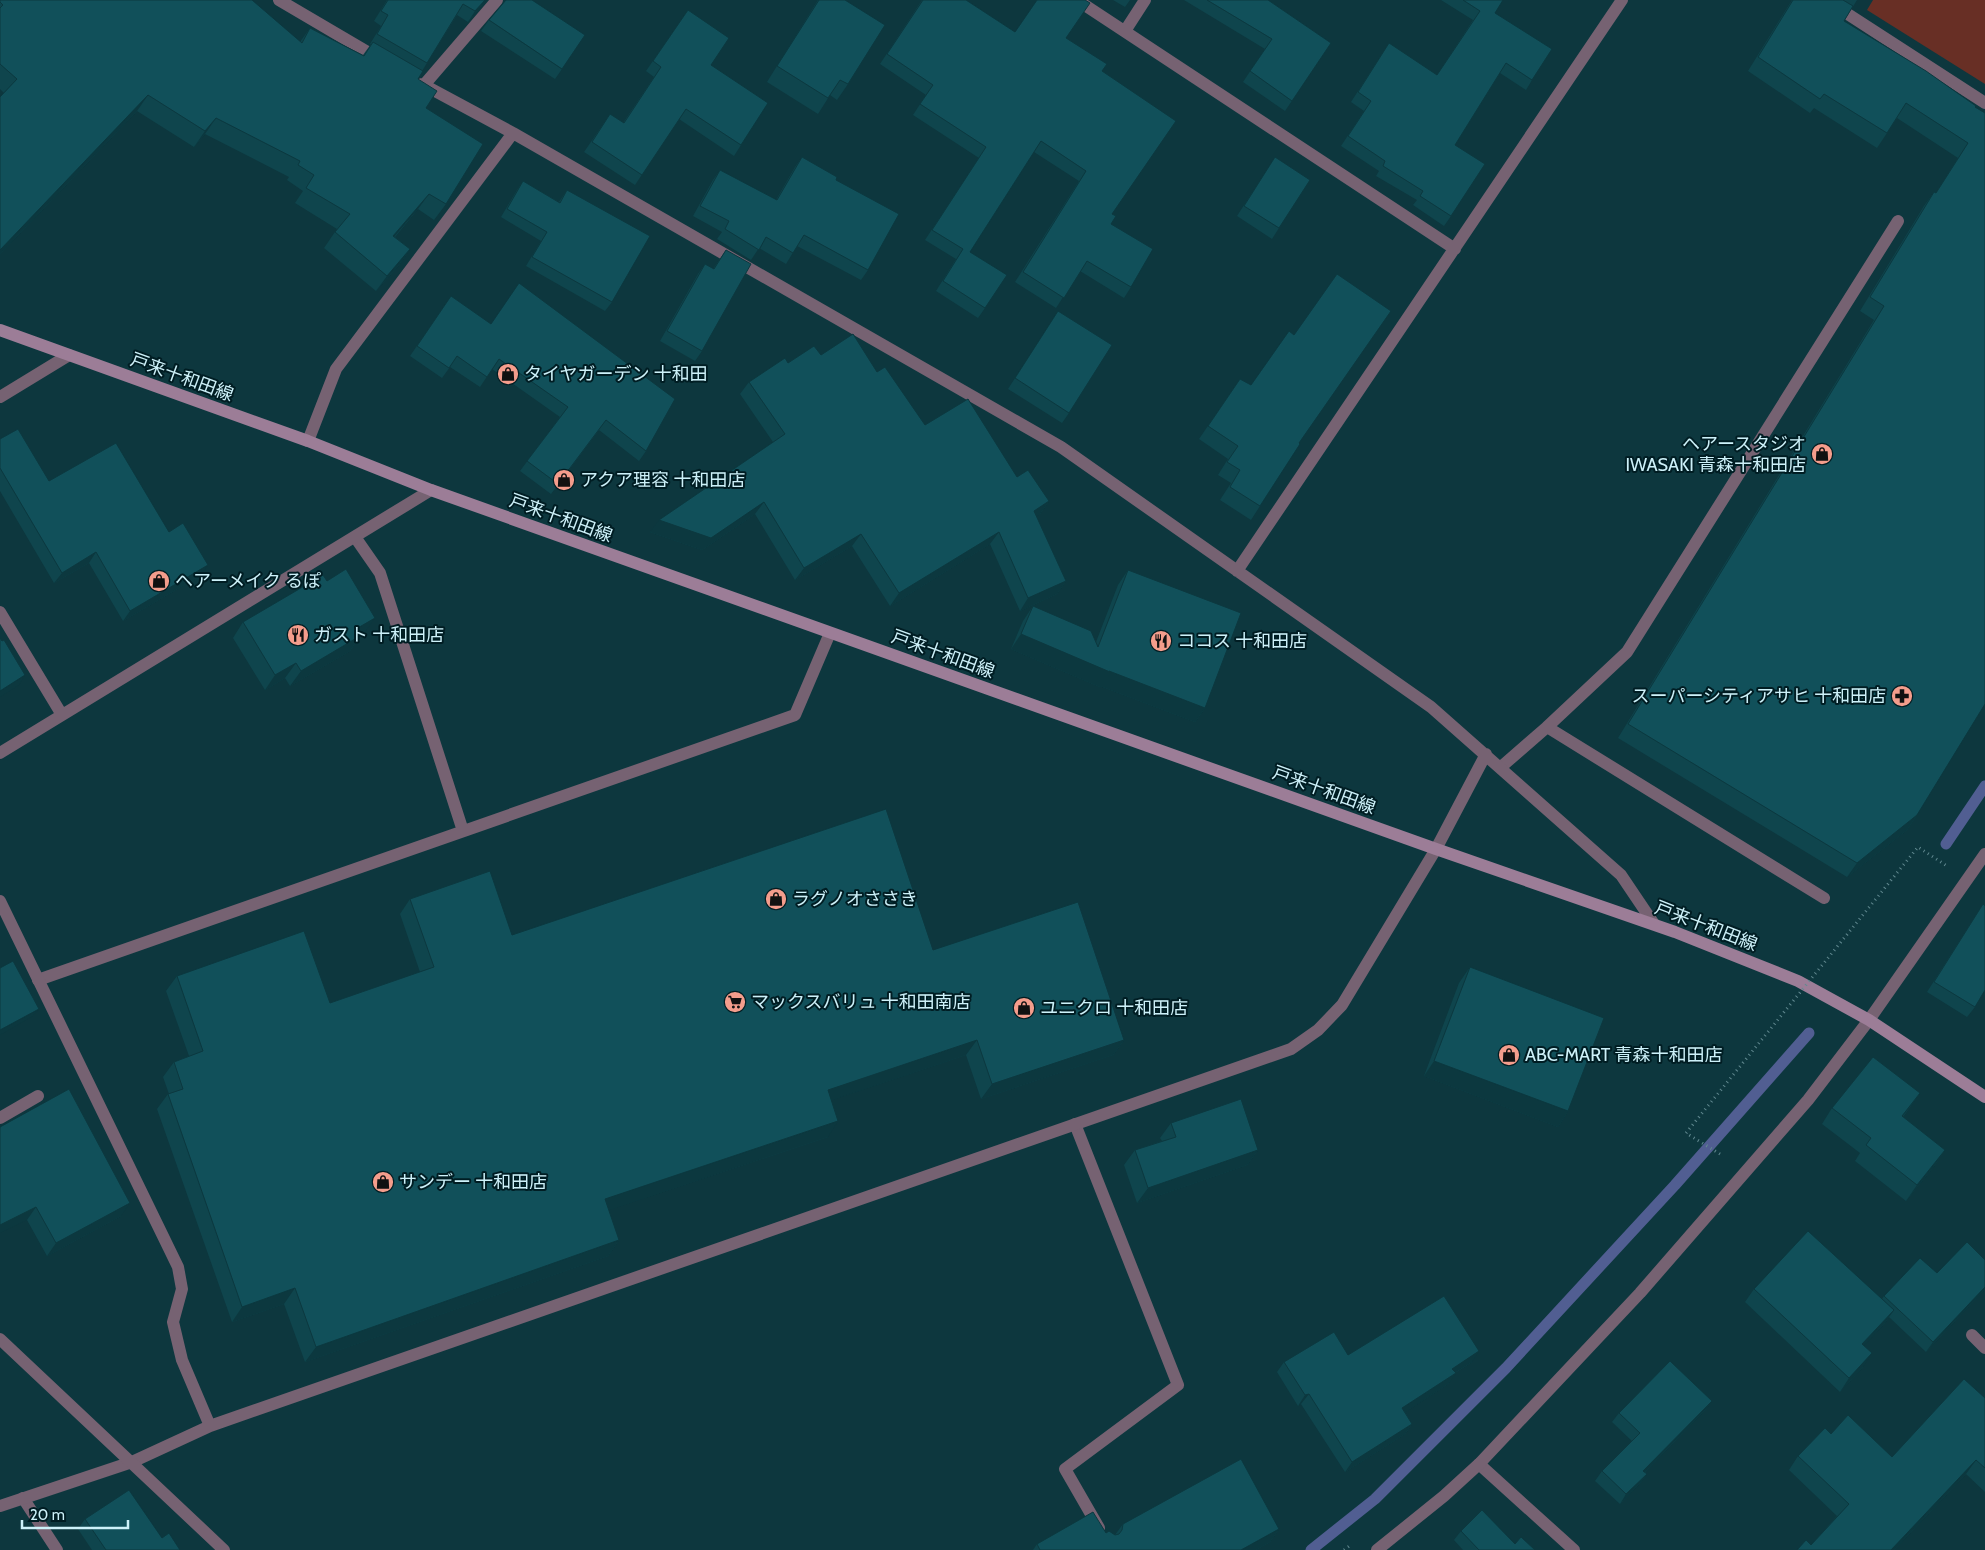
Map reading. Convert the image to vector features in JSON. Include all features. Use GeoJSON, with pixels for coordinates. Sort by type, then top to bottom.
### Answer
{"type":"FeatureCollection","features":[{"type":"Feature","properties":{"kind":"main road","name":"戸来十和田線"},"geometry":{"type":"LineString","coordinates":[[0,330],[308,441],[431,490],[1436,849],[1654,924],[1798,981],[1869,1020],[1985,1097]]}},
{"type":"Feature","properties":{"kind":"street"},"geometry":{"type":"LineString","coordinates":[[279,0],[390,65]]}},
{"type":"Feature","properties":{"kind":"street"},"geometry":{"type":"LineString","coordinates":[[424,85],[497,0]]}},
{"type":"Feature","properties":{"kind":"street"},"geometry":{"type":"LineString","coordinates":[[1077,0],[1455,249]]}},
{"type":"Feature","properties":{"kind":"street"},"geometry":{"type":"LineString","coordinates":[[1125,31],[1145,0]]}},
{"type":"Feature","properties":{"kind":"street"},"geometry":{"type":"LineString","coordinates":[[1237,571],[1622,0]]}},
{"type":"Feature","properties":{"kind":"street"},"geometry":{"type":"LineString","coordinates":[[1826,0],[1985,104]]}},
{"type":"Feature","properties":{"kind":"street"},"geometry":{"type":"LineString","coordinates":[[407,75],[513,133],[1061,447],[1431,707],[1621,875],[1654,924]]}},
{"type":"Feature","properties":{"kind":"street"},"geometry":{"type":"LineString","coordinates":[[308,441],[336,369],[513,133]]}},
{"type":"Feature","properties":{"kind":"street"},"geometry":{"type":"LineString","coordinates":[[1501,767],[1627,652],[1898,222]]}},
{"type":"Feature","properties":{"kind":"street"},"geometry":{"type":"LineString","coordinates":[[0,397],[69,355]]}},
{"type":"Feature","properties":{"kind":"street"},"geometry":{"type":"LineString","coordinates":[[0,753],[431,490]]}},
{"type":"Feature","properties":{"kind":"street"},"geometry":{"type":"LineString","coordinates":[[355,537],[380,573],[463,831]]}},
{"type":"Feature","properties":{"kind":"street"},"geometry":{"type":"LineString","coordinates":[[0,612],[62,715]]}},
{"type":"Feature","properties":{"kind":"street"},"geometry":{"type":"LineString","coordinates":[[38,980],[795,715],[830,633]]}},
{"type":"Feature","properties":{"kind":"street"},"geometry":{"type":"LineString","coordinates":[[1547,727],[1824,898]]}},
{"type":"Feature","properties":{"kind":"street"},"geometry":{"type":"LineString","coordinates":[[0,1506],[132,1462],[210,1426],[1291,1049],[1318,1030],[1342,1005],[1436,849],[1486,754]]}},
{"type":"Feature","properties":{"kind":"street"},"geometry":{"type":"LineString","coordinates":[[1377,1550],[1444,1496],[1479,1464],[1640,1293],[1808,1100],[1869,1020],[1985,854]]}},
{"type":"Feature","properties":{"kind":"street"},"geometry":{"type":"LineString","coordinates":[[0,901],[178,1267],[182,1289],[173,1322],[182,1360],[210,1426]]}},
{"type":"Feature","properties":{"kind":"street"},"geometry":{"type":"LineString","coordinates":[[0,1118],[38,1096]]}},
{"type":"Feature","properties":{"kind":"street"},"geometry":{"type":"LineString","coordinates":[[1075,1124],[1178,1385],[1065,1469],[1106,1540]]}},
{"type":"Feature","properties":{"kind":"street"},"geometry":{"type":"LineString","coordinates":[[1972,1335],[1985,1348]]}},
{"type":"Feature","properties":{"kind":"street"},"geometry":{"type":"LineString","coordinates":[[0,1339],[224,1550]]}},
{"type":"Feature","properties":{"kind":"street"},"geometry":{"type":"LineString","coordinates":[[1479,1464],[1574,1550]]}},
{"type":"Feature","properties":{"kind":"street"},"geometry":{"type":"LineString","coordinates":[[23,1498],[57,1550]]}},
{"type":"Feature","properties":{"kind":"path"},"geometry":{"type":"LineString","coordinates":[[1720,1154],[1686,1134],[1918,847],[1947,866]]}},
{"type":"Feature","properties":{"kind":"shaded area"},"geometry":{"type":"Polygon","coordinates":[[[1873,0],[1985,0],[1985,84],[1867,10],[1873,0]]]}},
{"type":"Feature","properties":{"kind":"building"},"geometry":{"type":"Polygon","coordinates":[[[0,0],[252,0],[302,43],[310,28],[364,56],[373,42],[423,71],[418,79],[437,91],[426,108],[483,144],[446,204],[429,194],[393,236],[410,249],[387,276],[335,232],[350,214],[306,188],[314,175],[298,165],[300,161],[216,118],[205,131],[148,95],[0,250],[0,97],[17,79],[0,64],[0,8],[3,5],[0,0]]]}},
{"type":"Feature","properties":{"kind":"building"},"geometry":{"type":"Polygon","coordinates":[[[388,0],[485,0],[475,11],[463,4],[427,63],[377,34],[388,15],[381,11],[388,0]]]}},
{"type":"Feature","properties":{"kind":"building"},"geometry":{"type":"Polygon","coordinates":[[[506,0],[532,0],[585,35],[562,69],[489,20],[506,0]]]}},
{"type":"Feature","properties":{"kind":"building"},"geometry":{"type":"Polygon","coordinates":[[[819,0],[845,0],[885,25],[848,84],[840,80],[828,98],[777,66],[819,0]]]}},
{"type":"Feature","properties":{"kind":"building"},"geometry":{"type":"Polygon","coordinates":[[[923,0],[966,0],[1015,32],[1037,0],[1085,0],[1090,3],[1066,38],[1107,64],[1102,71],[1176,121],[1112,214],[1116,216],[1111,224],[1153,249],[1131,287],[1087,261],[1064,298],[1023,272],[1086,171],[1041,141],[970,252],[1007,275],[985,308],[943,281],[963,249],[932,230],[986,147],[920,104],[933,85],[887,54],[923,0]]]}},
{"type":"Feature","properties":{"kind":"building"},"geometry":{"type":"Polygon","coordinates":[[[1207,0],[1268,0],[1331,43],[1292,101],[1250,71],[1272,39],[1207,0]]]}},
{"type":"Feature","properties":{"kind":"building"},"geometry":{"type":"Polygon","coordinates":[[[1463,0],[1503,0],[1495,13],[1552,49],[1532,80],[1506,63],[1455,145],[1485,164],[1451,216],[1420,196],[1423,191],[1383,166],[1385,161],[1348,136],[1371,101],[1358,92],[1389,43],[1437,75],[1480,11],[1463,0]]]}},
{"type":"Feature","properties":{"kind":"building","name":"スーパーシティアサヒ 十和田店"},"geometry":{"type":"Polygon","coordinates":[[[1793,0],[1843,0],[1853,6],[1844,21],[1926,71],[1985,113],[1985,704],[1917,815],[1857,863],[1628,724],[1884,306],[1870,297],[1934,192],[1936,193],[1968,143],[1906,103],[1887,133],[1824,94],[1820,99],[1758,57],[1793,0]]]}},
{"type":"Feature","properties":{"kind":"building"},"geometry":{"type":"Polygon","coordinates":[[[688,10],[729,38],[711,65],[768,103],[741,145],[686,109],[642,175],[592,142],[610,114],[624,123],[661,67],[653,61],[688,10]]]}},
{"type":"Feature","properties":{"kind":"building"},"geometry":{"type":"Polygon","coordinates":[[[802,157],[837,177],[836,180],[899,214],[868,270],[804,235],[793,253],[766,237],[759,250],[725,229],[729,221],[700,206],[720,170],[777,200],[802,157]]]}},
{"type":"Feature","properties":{"kind":"building"},"geometry":{"type":"Polygon","coordinates":[[[1275,157],[1310,180],[1279,228],[1244,206],[1275,157]]]}},
{"type":"Feature","properties":{"kind":"building"},"geometry":{"type":"Polygon","coordinates":[[[523,181],[560,203],[567,190],[650,236],[612,302],[532,257],[547,232],[507,209],[523,181]]]}},
{"type":"Feature","properties":{"kind":"building"},"geometry":{"type":"Polygon","coordinates":[[[726,250],[751,264],[702,351],[667,331],[705,264],[714,269],[726,250]]]}},
{"type":"Feature","properties":{"kind":"building"},"geometry":{"type":"Polygon","coordinates":[[[1337,274],[1391,311],[1299,443],[1260,506],[1230,487],[1240,470],[1227,462],[1238,446],[1208,426],[1240,379],[1251,385],[1289,331],[1294,335],[1337,274]]]}},
{"type":"Feature","properties":{"kind":"building"},"geometry":{"type":"Polygon","coordinates":[[[519,283],[675,399],[646,451],[606,420],[558,484],[527,461],[568,407],[499,359],[487,377],[457,356],[449,368],[417,346],[451,296],[491,324],[519,283]]]}},
{"type":"Feature","properties":{"kind":"building"},"geometry":{"type":"Polygon","coordinates":[[[1058,311],[1112,345],[1069,413],[1015,378],[1058,311]]]}},
{"type":"Feature","properties":{"kind":"building"},"geometry":{"type":"Polygon","coordinates":[[[853,334],[877,372],[885,367],[925,425],[968,399],[1017,477],[1028,470],[1049,501],[1034,511],[1066,581],[1028,598],[999,532],[899,593],[861,534],[804,568],[764,502],[711,538],[659,520],[785,434],[749,382],[785,358],[788,363],[814,346],[821,355],[853,334]]]}},
{"type":"Feature","properties":{"kind":"building"},"geometry":{"type":"Polygon","coordinates":[[[18,429],[49,481],[116,443],[169,532],[183,523],[208,565],[130,611],[96,552],[62,573],[0,468],[0,439],[18,429]]]}},
{"type":"Feature","properties":{"kind":"building","name":"ガスト 十和田店"},"geometry":{"type":"Polygon","coordinates":[[[346,569],[375,618],[356,629],[360,636],[301,671],[296,663],[275,675],[243,622],[323,575],[327,581],[346,569]]]}},
{"type":"Feature","properties":{"kind":"building","name":"ココス 十和田店"},"geometry":{"type":"Polygon","coordinates":[[[1128,570],[1241,613],[1205,708],[1110,672],[1021,634],[1033,606],[1091,631],[1098,647],[1128,570]]]}},
{"type":"Feature","properties":{"kind":"building"},"geometry":{"type":"Polygon","coordinates":[[[0,638],[2,641],[4,640],[25,675],[0,691],[0,638]]]}},
{"type":"Feature","properties":{"kind":"building"},"geometry":{"type":"Polygon","coordinates":[[[886,809],[933,950],[1078,902],[1124,1040],[992,1084],[977,1040],[828,1090],[838,1121],[605,1199],[619,1240],[316,1347],[295,1288],[242,1307],[168,1094],[183,1089],[174,1062],[203,1051],[177,976],[304,931],[330,1003],[434,967],[410,899],[490,871],[512,935],[886,809]]]}},
{"type":"Feature","properties":{"kind":"building"},"geometry":{"type":"Polygon","coordinates":[[[1983,904],[1985,906],[1985,990],[1975,1007],[1934,982],[1983,904]]]}},
{"type":"Feature","properties":{"kind":"building"},"geometry":{"type":"Polygon","coordinates":[[[13,961],[39,1009],[0,1030],[0,968],[13,961]]]}},
{"type":"Feature","properties":{"kind":"building","name":"ABC-MART 青森十和田店"},"geometry":{"type":"Polygon","coordinates":[[[1470,967],[1604,1018],[1568,1111],[1434,1061],[1470,967]]]}},
{"type":"Feature","properties":{"kind":"building"},"geometry":{"type":"Polygon","coordinates":[[[1873,1057],[1920,1093],[1902,1116],[1945,1150],[1917,1185],[1866,1145],[1871,1138],[1832,1108],[1873,1057]]]}},
{"type":"Feature","properties":{"kind":"building"},"geometry":{"type":"Polygon","coordinates":[[[69,1089],[130,1203],[56,1243],[36,1207],[0,1225],[0,1127],[69,1089]]]}},
{"type":"Feature","properties":{"kind":"building"},"geometry":{"type":"Polygon","coordinates":[[[1241,1099],[1258,1150],[1148,1188],[1135,1150],[1176,1137],[1171,1123],[1241,1099]]]}},
{"type":"Feature","properties":{"kind":"building"},"geometry":{"type":"Polygon","coordinates":[[[1808,1231],[1894,1310],[1862,1344],[1872,1353],[1849,1378],[1754,1289],[1808,1231]]]}},
{"type":"Feature","properties":{"kind":"building"},"geometry":{"type":"Polygon","coordinates":[[[1967,1242],[1985,1260],[1985,1287],[1933,1342],[1884,1296],[1920,1258],[1937,1273],[1967,1242]]]}},
{"type":"Feature","properties":{"kind":"building"},"geometry":{"type":"Polygon","coordinates":[[[1444,1296],[1479,1351],[1452,1369],[1456,1373],[1402,1408],[1412,1424],[1352,1462],[1309,1394],[1305,1395],[1284,1362],[1334,1332],[1348,1355],[1444,1296]]]}},
{"type":"Feature","properties":{"kind":"building"},"geometry":{"type":"Polygon","coordinates":[[[1670,1361],[1712,1401],[1643,1471],[1647,1474],[1626,1494],[1602,1471],[1640,1433],[1619,1413],[1670,1361]]]}},
{"type":"Feature","properties":{"kind":"building"},"geometry":{"type":"Polygon","coordinates":[[[1964,1379],[1985,1398],[1985,1468],[1976,1460],[1891,1550],[1797,1550],[1806,1540],[1811,1545],[1849,1504],[1798,1456],[1825,1428],[1831,1434],[1848,1415],[1892,1457],[1964,1379]]]}},
{"type":"Feature","properties":{"kind":"building"},"geometry":{"type":"Polygon","coordinates":[[[1241,1459],[1279,1529],[1241,1550],[1040,1550],[1037,1544],[1093,1512],[1106,1533],[1109,1531],[1115,1535],[1119,1534],[1123,1524],[1241,1459]]]}},
{"type":"Feature","properties":{"kind":"building"},"geometry":{"type":"Polygon","coordinates":[[[129,1490],[162,1538],[169,1533],[180,1550],[106,1550],[85,1519],[129,1490]]]}},
{"type":"Feature","properties":{"kind":"building"},"geometry":{"type":"Polygon","coordinates":[[[1482,1510],[1515,1544],[1521,1537],[1535,1550],[1479,1550],[1461,1531],[1482,1510]]]}},
{"type":"Feature","properties":{"kind":"waterway"},"geometry":{"type":"LineString","coordinates":[[1946,844],[1985,786]]}},
{"type":"Feature","properties":{"kind":"waterway"},"geometry":{"type":"LineString","coordinates":[[1311,1550],[1375,1499],[1506,1368],[1675,1185],[1809,1033]]}},
{"type":"Feature","properties":{"kind":"place","name":"タイヤガーデン 十和田"},"geometry":{"type":"Point","coordinates":[508,374]}},
{"type":"Feature","properties":{"kind":"place","name":"ヘアースタジオ IWASAKI 青森十和田店"},"geometry":{"type":"Point","coordinates":[1822,454]}},
{"type":"Feature","properties":{"kind":"place","name":"アクア理容 十和田店"},"geometry":{"type":"Point","coordinates":[564,480]}},
{"type":"Feature","properties":{"kind":"place","name":"ヘアーメイク るぽ"},"geometry":{"type":"Point","coordinates":[159,581]}},
{"type":"Feature","properties":{"kind":"place","name":"ガスト 十和田店"},"geometry":{"type":"Point","coordinates":[298,635]}},
{"type":"Feature","properties":{"kind":"place","name":"ココス 十和田店"},"geometry":{"type":"Point","coordinates":[1161,641]}},
{"type":"Feature","properties":{"kind":"place","name":"スーパーシティアサヒ 十和田店"},"geometry":{"type":"Point","coordinates":[1902,696]}},
{"type":"Feature","properties":{"kind":"place","name":"ラグノオささき"},"geometry":{"type":"Point","coordinates":[776,899]}},
{"type":"Feature","properties":{"kind":"place","name":"マックスバリュ 十和田南店"},"geometry":{"type":"Point","coordinates":[735,1002]}},
{"type":"Feature","properties":{"kind":"place","name":"ユニクロ 十和田店"},"geometry":{"type":"Point","coordinates":[1024,1008]}},
{"type":"Feature","properties":{"kind":"place","name":"ABC-MART 青森十和田店"},"geometry":{"type":"Point","coordinates":[1509,1055]}},
{"type":"Feature","properties":{"kind":"place","name":"サンデー 十和田店"},"geometry":{"type":"Point","coordinates":[383,1182]}}]}
